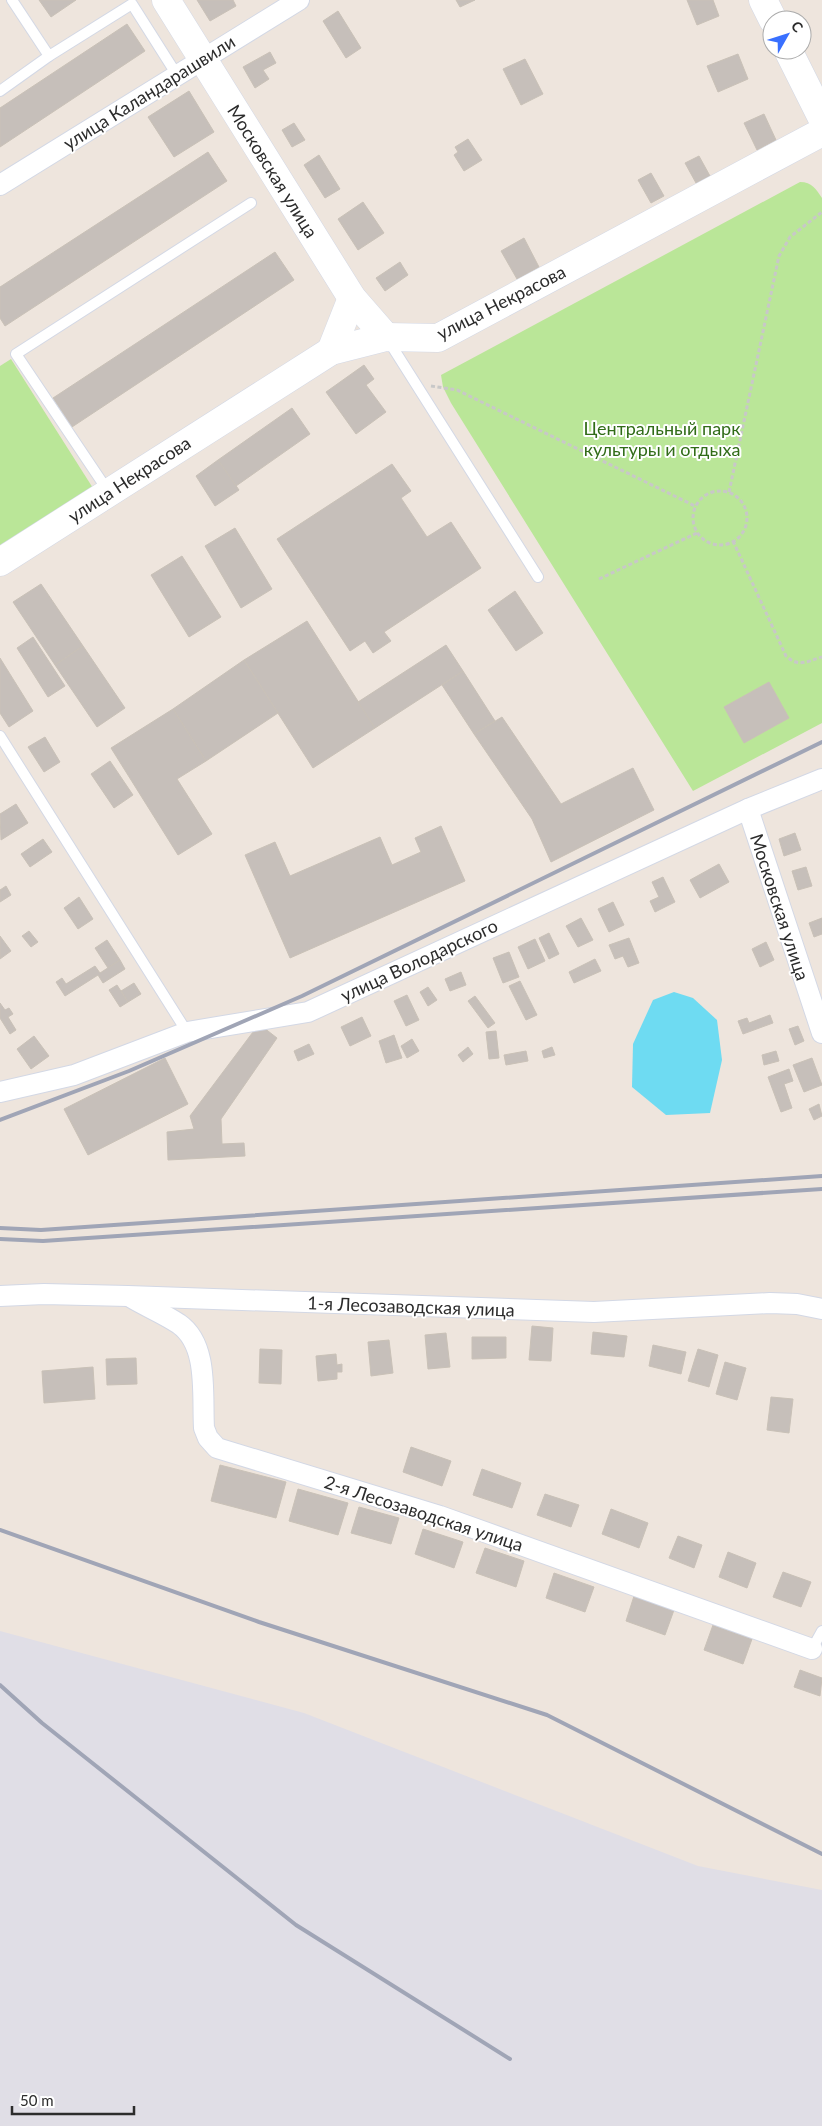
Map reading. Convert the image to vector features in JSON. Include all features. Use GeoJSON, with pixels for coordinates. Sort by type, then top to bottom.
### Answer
{"type":"FeatureCollection","features":[{"type":"Feature","properties":{"kind":"main road","name":"Московская улица"},"geometry":{"type":"LineString","coordinates":[[166,0],[352,298],[386,337]]}},
{"type":"Feature","properties":{"kind":"main road"},"geometry":{"type":"LineString","coordinates":[[793,60],[822,118]]}},
{"type":"Feature","properties":{"kind":"main road","name":"улица Некрасова"},"geometry":{"type":"LineString","coordinates":[[0,562],[330,351],[386,337],[438,338],[822,132]]}},
{"type":"Feature","properties":{"kind":"main road"},"geometry":{"type":"LineString","coordinates":[[330,351],[352,298]]}},
{"type":"Feature","properties":{"kind":"street","name":"улица Каландарашвили"},"geometry":{"type":"LineString","coordinates":[[0,184],[299,0]]}},
{"type":"Feature","properties":{"kind":"street","name":"улица Володарского"},"geometry":{"type":"LineString","coordinates":[[0,1092],[74,1075],[187,1032],[308,1012],[748,809],[822,779]]}},
{"type":"Feature","properties":{"kind":"street","name":"Московская улица"},"geometry":{"type":"LineString","coordinates":[[748,809],[822,1033]]}},
{"type":"Feature","properties":{"kind":"street","name":"1-я Лесозаводская улица"},"geometry":{"type":"LineString","coordinates":[[0,1296],[44,1294],[128,1296],[594,1312],[770,1303],[797,1304],[822,1309]]}},
{"type":"Feature","properties":{"kind":"street","name":"2-я Лесозаводская улица"},"geometry":{"type":"LineString","coordinates":[[128,1296],[180,1325],[194,1340],[200,1355],[204,1428],[208,1438],[217,1448],[440,1516],[817,1640]]}},
{"type":"Feature","properties":{"kind":"lane"},"geometry":{"type":"LineString","coordinates":[[12,0],[49,56]]}},
{"type":"Feature","properties":{"kind":"lane"},"geometry":{"type":"LineString","coordinates":[[0,91],[49,56],[132,4],[177,75]]}},
{"type":"Feature","properties":{"kind":"lane"},"geometry":{"type":"LineString","coordinates":[[109,492],[16,354],[251,203]]}},
{"type":"Feature","properties":{"kind":"lane"},"geometry":{"type":"LineString","coordinates":[[386,337],[538,577]]}},
{"type":"Feature","properties":{"kind":"lane"},"geometry":{"type":"LineString","coordinates":[[0,736],[187,1032]]}},
{"type":"Feature","properties":{"kind":"path"},"geometry":{"type":"LineString","coordinates":[[728,492],[779,256],[790,237],[822,212]]}},
{"type":"Feature","properties":{"kind":"path"},"geometry":{"type":"LineString","coordinates":[[416,384],[457,390],[695,506]]}},
{"type":"Feature","properties":{"kind":"path"},"geometry":{"type":"LineString","coordinates":[[714,492],[728,492],[743,504],[746,512],[744,529],[734,541],[717,545],[709,543],[697,533],[693,524],[695,506],[706,495],[714,492]]}},
{"type":"Feature","properties":{"kind":"path"},"geometry":{"type":"LineString","coordinates":[[599,579],[697,533]]}},
{"type":"Feature","properties":{"kind":"path"},"geometry":{"type":"LineString","coordinates":[[734,541],[786,656],[793,662],[801,663],[822,657]]}},
{"type":"Feature","properties":{"kind":"shaded area"},"geometry":{"type":"Polygon","coordinates":[[[0,1631],[304,1713],[698,1866],[822,1890],[822,2126],[0,2126],[0,1631]]]}},
{"type":"Feature","properties":{"kind":"green space","name":"Центральный парк культуры и отдыха"},"geometry":{"type":"Polygon","coordinates":[[[800,182],[811,185],[822,198],[822,723],[693,791],[451,403],[443,387],[441,375],[800,182]]]}},
{"type":"Feature","properties":{"kind":"green space"},"geometry":{"type":"Polygon","coordinates":[[[11,359],[98,496],[0,551],[0,366],[11,359]]]}},
{"type":"Feature","properties":{"kind":"water"},"geometry":{"type":"Polygon","coordinates":[[[674,992],[693,998],[717,1020],[722,1060],[710,1113],[666,1115],[632,1087],[633,1044],[653,1000],[674,992]]]}},
{"type":"Feature","properties":{"kind":"building"},"geometry":{"type":"Polygon","coordinates":[[[39,0],[76,0],[51,17],[39,0]]]}},
{"type":"Feature","properties":{"kind":"building"},"geometry":{"type":"Polygon","coordinates":[[[197,0],[233,0],[236,6],[210,21],[197,0]]]}},
{"type":"Feature","properties":{"kind":"building"},"geometry":{"type":"Polygon","coordinates":[[[456,0],[475,0],[460,7],[456,0]]]}},
{"type":"Feature","properties":{"kind":"building"},"geometry":{"type":"Polygon","coordinates":[[[687,0],[713,0],[719,16],[697,25],[687,0]]]}},
{"type":"Feature","properties":{"kind":"building"},"geometry":{"type":"Polygon","coordinates":[[[338,11],[361,48],[346,58],[323,21],[338,11]]]}},
{"type":"Feature","properties":{"kind":"building"},"geometry":{"type":"Polygon","coordinates":[[[127,24],[145,51],[0,147],[0,108],[127,24]]]}},
{"type":"Feature","properties":{"kind":"building"},"geometry":{"type":"Polygon","coordinates":[[[270,52],[276,63],[263,70],[269,79],[255,88],[243,67],[270,52]]]}},
{"type":"Feature","properties":{"kind":"building"},"geometry":{"type":"Polygon","coordinates":[[[738,54],[748,79],[718,92],[707,66],[738,54]]]}},
{"type":"Feature","properties":{"kind":"building"},"geometry":{"type":"Polygon","coordinates":[[[525,59],[543,94],[521,105],[503,69],[525,59]]]}},
{"type":"Feature","properties":{"kind":"building"},"geometry":{"type":"Polygon","coordinates":[[[189,91],[214,132],[174,157],[148,117],[189,91]]]}},
{"type":"Feature","properties":{"kind":"building"},"geometry":{"type":"Polygon","coordinates":[[[764,114],[776,140],[757,150],[744,123],[764,114]]]}},
{"type":"Feature","properties":{"kind":"building"},"geometry":{"type":"Polygon","coordinates":[[[294,123],[305,140],[292,147],[282,130],[294,123]]]}},
{"type":"Feature","properties":{"kind":"building"},"geometry":{"type":"Polygon","coordinates":[[[468,139],[482,160],[464,171],[454,155],[458,152],[455,147],[468,139]]]}},
{"type":"Feature","properties":{"kind":"building"},"geometry":{"type":"Polygon","coordinates":[[[208,152],[227,181],[5,326],[0,318],[0,287],[208,152]]]}},
{"type":"Feature","properties":{"kind":"building"},"geometry":{"type":"Polygon","coordinates":[[[319,155],[340,189],[325,198],[304,165],[319,155]]]}},
{"type":"Feature","properties":{"kind":"building"},"geometry":{"type":"Polygon","coordinates":[[[699,156],[710,176],[696,183],[685,163],[699,156]]]}},
{"type":"Feature","properties":{"kind":"building"},"geometry":{"type":"Polygon","coordinates":[[[651,173],[664,196],[651,203],[638,180],[651,173]]]}},
{"type":"Feature","properties":{"kind":"building"},"geometry":{"type":"Polygon","coordinates":[[[363,202],[384,233],[358,250],[338,219],[363,202]]]}},
{"type":"Feature","properties":{"kind":"building"},"geometry":{"type":"Polygon","coordinates":[[[524,238],[539,267],[517,279],[501,251],[524,238]]]}},
{"type":"Feature","properties":{"kind":"building"},"geometry":{"type":"Polygon","coordinates":[[[275,252],[294,280],[72,427],[53,398],[275,252]]]}},
{"type":"Feature","properties":{"kind":"building"},"geometry":{"type":"Polygon","coordinates":[[[400,262],[408,275],[385,291],[376,278],[400,262]]]}},
{"type":"Feature","properties":{"kind":"building"},"geometry":{"type":"Polygon","coordinates":[[[364,365],[374,379],[366,385],[386,412],[356,434],[326,392],[364,365]]]}},
{"type":"Feature","properties":{"kind":"building"},"geometry":{"type":"Polygon","coordinates":[[[292,408],[310,434],[236,486],[218,460],[292,408]]]}},
{"type":"Feature","properties":{"kind":"building"},"geometry":{"type":"Polygon","coordinates":[[[218,460],[239,490],[215,506],[196,476],[218,460]]]}},
{"type":"Feature","properties":{"kind":"building"},"geometry":{"type":"Polygon","coordinates":[[[392,464],[411,491],[401,498],[427,537],[451,522],[481,568],[384,632],[391,641],[373,653],[365,641],[350,651],[277,539],[392,464]]]}},
{"type":"Feature","properties":{"kind":"building"},"geometry":{"type":"Polygon","coordinates":[[[235,528],[272,589],[241,608],[205,546],[235,528]]]}},
{"type":"Feature","properties":{"kind":"building"},"geometry":{"type":"Polygon","coordinates":[[[182,556],[221,617],[189,637],[151,575],[182,556]]]}},
{"type":"Feature","properties":{"kind":"building"},"geometry":{"type":"Polygon","coordinates":[[[41,584],[83,646],[55,665],[13,602],[41,584]]]}},
{"type":"Feature","properties":{"kind":"building"},"geometry":{"type":"Polygon","coordinates":[[[515,591],[543,633],[516,651],[488,610],[515,591]]]}},
{"type":"Feature","properties":{"kind":"building"},"geometry":{"type":"Polygon","coordinates":[[[307,621],[375,728],[313,768],[244,660],[307,621]]]}},
{"type":"Feature","properties":{"kind":"building"},"geometry":{"type":"Polygon","coordinates":[[[33,637],[65,686],[48,697],[17,648],[33,637]]]}},
{"type":"Feature","properties":{"kind":"building"},"geometry":{"type":"Polygon","coordinates":[[[446,645],[463,671],[375,728],[358,702],[446,645]]]}},
{"type":"Feature","properties":{"kind":"building"},"geometry":{"type":"Polygon","coordinates":[[[83,646],[125,708],[97,727],[55,665],[83,646]]]}},
{"type":"Feature","properties":{"kind":"building"},"geometry":{"type":"Polygon","coordinates":[[[0,658],[33,711],[9,727],[0,713],[0,658]]]}},
{"type":"Feature","properties":{"kind":"building"},"geometry":{"type":"Polygon","coordinates":[[[244,660],[278,713],[206,761],[173,709],[244,660]]]}},
{"type":"Feature","properties":{"kind":"building"},"geometry":{"type":"Polygon","coordinates":[[[463,671],[495,721],[474,734],[442,685],[463,671]]]}},
{"type":"Feature","properties":{"kind":"building"},"geometry":{"type":"Polygon","coordinates":[[[769,682],[789,718],[744,743],[724,707],[769,682]]]}},
{"type":"Feature","properties":{"kind":"building"},"geometry":{"type":"Polygon","coordinates":[[[173,709],[206,761],[177,779],[212,834],[178,855],[111,748],[173,709]]]}},
{"type":"Feature","properties":{"kind":"building"},"geometry":{"type":"Polygon","coordinates":[[[502,717],[561,804],[633,768],[654,810],[551,862],[532,819],[474,734],[502,717]]]}},
{"type":"Feature","properties":{"kind":"building"},"geometry":{"type":"Polygon","coordinates":[[[45,737],[60,762],[44,772],[28,747],[45,737]]]}},
{"type":"Feature","properties":{"kind":"building"},"geometry":{"type":"Polygon","coordinates":[[[110,761],[133,795],[114,808],[91,774],[110,761]]]}},
{"type":"Feature","properties":{"kind":"building"},"geometry":{"type":"Polygon","coordinates":[[[16,804],[28,823],[1,840],[0,814],[16,804]]]}},
{"type":"Feature","properties":{"kind":"building"},"geometry":{"type":"Polygon","coordinates":[[[441,826],[465,881],[290,958],[245,855],[275,842],[290,876],[380,837],[392,865],[421,852],[415,838],[441,826]]]}},
{"type":"Feature","properties":{"kind":"building"},"geometry":{"type":"Polygon","coordinates":[[[795,833],[801,850],[784,856],[779,839],[795,833]]]}},
{"type":"Feature","properties":{"kind":"building"},"geometry":{"type":"Polygon","coordinates":[[[43,839],[52,852],[30,867],[21,854],[43,839]]]}},
{"type":"Feature","properties":{"kind":"building"},"geometry":{"type":"Polygon","coordinates":[[[719,864],[729,882],[700,898],[690,880],[719,864]]]}},
{"type":"Feature","properties":{"kind":"building"},"geometry":{"type":"Polygon","coordinates":[[[806,867],[812,886],[798,890],[792,871],[806,867]]]}},
{"type":"Feature","properties":{"kind":"building"},"geometry":{"type":"Polygon","coordinates":[[[663,877],[675,902],[655,912],[650,901],[659,897],[652,882],[663,877]]]}},
{"type":"Feature","properties":{"kind":"building"},"geometry":{"type":"Polygon","coordinates":[[[6,886],[11,895],[0,902],[0,890],[6,886]]]}},
{"type":"Feature","properties":{"kind":"building"},"geometry":{"type":"Polygon","coordinates":[[[79,897],[93,919],[78,929],[64,908],[79,897]]]}},
{"type":"Feature","properties":{"kind":"building"},"geometry":{"type":"Polygon","coordinates":[[[613,902],[624,925],[609,932],[598,909],[613,902]]]}},
{"type":"Feature","properties":{"kind":"building"},"geometry":{"type":"Polygon","coordinates":[[[581,918],[593,940],[578,947],[566,926],[581,918]]]}},
{"type":"Feature","properties":{"kind":"building"},"geometry":{"type":"Polygon","coordinates":[[[822,918],[822,934],[814,937],[809,923],[822,918]]]}},
{"type":"Feature","properties":{"kind":"building"},"geometry":{"type":"Polygon","coordinates":[[[29,931],[38,942],[31,947],[22,936],[29,931]]]}},
{"type":"Feature","properties":{"kind":"building"},"geometry":{"type":"Polygon","coordinates":[[[549,933],[559,954],[549,959],[539,938],[549,933]]]}},
{"type":"Feature","properties":{"kind":"building"},"geometry":{"type":"Polygon","coordinates":[[[0,936],[11,951],[0,959],[0,936]]]}},
{"type":"Feature","properties":{"kind":"building"},"geometry":{"type":"Polygon","coordinates":[[[629,938],[639,963],[628,967],[623,956],[615,959],[609,945],[629,938]]]}},
{"type":"Feature","properties":{"kind":"building"},"geometry":{"type":"Polygon","coordinates":[[[535,939],[545,961],[528,969],[518,947],[535,939]]]}},
{"type":"Feature","properties":{"kind":"building"},"geometry":{"type":"Polygon","coordinates":[[[107,940],[120,960],[108,968],[95,948],[107,940]]]}},
{"type":"Feature","properties":{"kind":"building"},"geometry":{"type":"Polygon","coordinates":[[[766,942],[774,960],[760,967],[752,949],[766,942]]]}},
{"type":"Feature","properties":{"kind":"building"},"geometry":{"type":"Polygon","coordinates":[[[509,952],[519,977],[503,983],[493,958],[509,952]]]}},
{"type":"Feature","properties":{"kind":"building"},"geometry":{"type":"Polygon","coordinates":[[[595,959],[601,971],[574,983],[569,972],[595,959]]]}},
{"type":"Feature","properties":{"kind":"building"},"geometry":{"type":"Polygon","coordinates":[[[120,960],[125,969],[103,983],[98,975],[65,996],[56,982],[62,978],[66,984],[95,966],[100,973],[120,960]]]}},
{"type":"Feature","properties":{"kind":"building"},"geometry":{"type":"Polygon","coordinates":[[[461,972],[466,985],[450,991],[445,979],[461,972]]]}},
{"type":"Feature","properties":{"kind":"building"},"geometry":{"type":"Polygon","coordinates":[[[520,981],[537,1015],[526,1020],[509,986],[520,981]]]}},
{"type":"Feature","properties":{"kind":"building"},"geometry":{"type":"Polygon","coordinates":[[[134,983],[141,994],[128,1002],[121,991],[134,983]]]}},
{"type":"Feature","properties":{"kind":"building"},"geometry":{"type":"Polygon","coordinates":[[[117,985],[128,1002],[120,1007],[109,990],[117,985]]]}},
{"type":"Feature","properties":{"kind":"building"},"geometry":{"type":"Polygon","coordinates":[[[428,987],[437,1000],[428,1006],[420,992],[428,987]]]}},
{"type":"Feature","properties":{"kind":"building"},"geometry":{"type":"Polygon","coordinates":[[[407,995],[419,1020],[406,1026],[394,1001],[407,995]]]}},
{"type":"Feature","properties":{"kind":"building"},"geometry":{"type":"Polygon","coordinates":[[[475,996],[495,1023],[488,1028],[468,1001],[475,996]]]}},
{"type":"Feature","properties":{"kind":"building"},"geometry":{"type":"Polygon","coordinates":[[[0,1003],[5,1010],[9,1008],[13,1014],[8,1017],[16,1030],[10,1034],[0,1018],[0,1003]]]}},
{"type":"Feature","properties":{"kind":"building"},"geometry":{"type":"Polygon","coordinates":[[[770,1015],[773,1023],[743,1034],[738,1021],[747,1018],[749,1023],[770,1015]]]}},
{"type":"Feature","properties":{"kind":"building"},"geometry":{"type":"Polygon","coordinates":[[[362,1017],[371,1036],[350,1046],[341,1027],[362,1017]]]}},
{"type":"Feature","properties":{"kind":"building"},"geometry":{"type":"Polygon","coordinates":[[[259,1024],[277,1038],[221,1119],[222,1144],[244,1143],[245,1156],[168,1160],[167,1132],[194,1129],[190,1116],[259,1024]]]}},
{"type":"Feature","properties":{"kind":"building"},"geometry":{"type":"Polygon","coordinates":[[[798,1026],[804,1041],[795,1045],[789,1029],[798,1026]]]}},
{"type":"Feature","properties":{"kind":"building"},"geometry":{"type":"Polygon","coordinates":[[[496,1031],[499,1058],[489,1059],[486,1032],[496,1031]]]}},
{"type":"Feature","properties":{"kind":"building"},"geometry":{"type":"Polygon","coordinates":[[[394,1035],[402,1058],[386,1063],[379,1041],[394,1035]]]}},
{"type":"Feature","properties":{"kind":"building"},"geometry":{"type":"Polygon","coordinates":[[[34,1036],[49,1056],[31,1069],[17,1049],[34,1036]]]}},
{"type":"Feature","properties":{"kind":"building"},"geometry":{"type":"Polygon","coordinates":[[[412,1039],[419,1051],[407,1058],[401,1046],[412,1039]]]}},
{"type":"Feature","properties":{"kind":"building"},"geometry":{"type":"Polygon","coordinates":[[[309,1044],[314,1054],[298,1061],[294,1051],[309,1044]]]}},
{"type":"Feature","properties":{"kind":"building"},"geometry":{"type":"Polygon","coordinates":[[[468,1047],[473,1054],[463,1062],[458,1055],[468,1047]]]}},
{"type":"Feature","properties":{"kind":"building"},"geometry":{"type":"Polygon","coordinates":[[[552,1047],[555,1055],[544,1058],[542,1051],[552,1047]]]}},
{"type":"Feature","properties":{"kind":"building"},"geometry":{"type":"Polygon","coordinates":[[[526,1051],[528,1061],[506,1065],[504,1055],[526,1051]]]}},
{"type":"Feature","properties":{"kind":"building"},"geometry":{"type":"Polygon","coordinates":[[[776,1051],[779,1061],[764,1065],[762,1055],[776,1051]]]}},
{"type":"Feature","properties":{"kind":"building"},"geometry":{"type":"Polygon","coordinates":[[[165,1058],[188,1104],[88,1155],[64,1109],[165,1058]]]}},
{"type":"Feature","properties":{"kind":"building"},"geometry":{"type":"Polygon","coordinates":[[[812,1058],[822,1085],[804,1092],[793,1065],[812,1058]]]}},
{"type":"Feature","properties":{"kind":"building"},"geometry":{"type":"Polygon","coordinates":[[[789,1069],[793,1081],[784,1084],[792,1108],[781,1112],[768,1077],[789,1069]]]}},
{"type":"Feature","properties":{"kind":"building"},"geometry":{"type":"Polygon","coordinates":[[[819,1104],[822,1116],[814,1120],[809,1109],[819,1104]]]}},
{"type":"Feature","properties":{"kind":"building"},"geometry":{"type":"Polygon","coordinates":[[[532,1326],[553,1328],[551,1361],[529,1360],[532,1326]]]}},
{"type":"Feature","properties":{"kind":"building"},"geometry":{"type":"Polygon","coordinates":[[[593,1332],[627,1336],[624,1357],[591,1354],[593,1332]]]}},
{"type":"Feature","properties":{"kind":"building"},"geometry":{"type":"Polygon","coordinates":[[[446,1333],[450,1367],[428,1369],[425,1335],[446,1333]]]}},
{"type":"Feature","properties":{"kind":"building"},"geometry":{"type":"Polygon","coordinates":[[[472,1337],[506,1337],[506,1358],[472,1359],[472,1337]]]}},
{"type":"Feature","properties":{"kind":"building"},"geometry":{"type":"Polygon","coordinates":[[[389,1340],[393,1373],[371,1376],[368,1342],[389,1340]]]}},
{"type":"Feature","properties":{"kind":"building"},"geometry":{"type":"Polygon","coordinates":[[[653,1345],[686,1352],[681,1374],[649,1366],[653,1345]]]}},
{"type":"Feature","properties":{"kind":"building"},"geometry":{"type":"Polygon","coordinates":[[[260,1349],[282,1350],[281,1384],[259,1383],[260,1349]]]}},
{"type":"Feature","properties":{"kind":"building"},"geometry":{"type":"Polygon","coordinates":[[[698,1349],[718,1355],[709,1387],[688,1381],[698,1349]]]}},
{"type":"Feature","properties":{"kind":"building"},"geometry":{"type":"Polygon","coordinates":[[[336,1354],[337,1365],[342,1364],[342,1372],[337,1372],[337,1379],[318,1381],[316,1356],[336,1354]]]}},
{"type":"Feature","properties":{"kind":"building"},"geometry":{"type":"Polygon","coordinates":[[[136,1358],[137,1384],[107,1385],[106,1359],[136,1358]]]}},
{"type":"Feature","properties":{"kind":"building"},"geometry":{"type":"Polygon","coordinates":[[[725,1362],[746,1368],[737,1400],[716,1394],[725,1362]]]}},
{"type":"Feature","properties":{"kind":"building"},"geometry":{"type":"Polygon","coordinates":[[[93,1367],[95,1399],[44,1403],[42,1371],[93,1367]]]}},
{"type":"Feature","properties":{"kind":"building"},"geometry":{"type":"Polygon","coordinates":[[[771,1397],[793,1399],[789,1433],[767,1430],[771,1397]]]}},
{"type":"Feature","properties":{"kind":"building"},"geometry":{"type":"Polygon","coordinates":[[[411,1447],[451,1461],[442,1486],[403,1472],[411,1447]]]}},
{"type":"Feature","properties":{"kind":"building"},"geometry":{"type":"Polygon","coordinates":[[[220,1465],[286,1482],[276,1518],[211,1501],[220,1465]]]}},
{"type":"Feature","properties":{"kind":"building"},"geometry":{"type":"Polygon","coordinates":[[[482,1469],[521,1483],[512,1508],[473,1495],[482,1469]]]}},
{"type":"Feature","properties":{"kind":"building"},"geometry":{"type":"Polygon","coordinates":[[[298,1489],[348,1503],[338,1535],[289,1521],[298,1489]]]}},
{"type":"Feature","properties":{"kind":"building"},"geometry":{"type":"Polygon","coordinates":[[[545,1494],[579,1505],[571,1527],[537,1515],[545,1494]]]}},
{"type":"Feature","properties":{"kind":"building"},"geometry":{"type":"Polygon","coordinates":[[[359,1507],[399,1518],[391,1544],[351,1533],[359,1507]]]}},
{"type":"Feature","properties":{"kind":"building"},"geometry":{"type":"Polygon","coordinates":[[[611,1509],[648,1523],[639,1548],[602,1534],[611,1509]]]}},
{"type":"Feature","properties":{"kind":"building"},"geometry":{"type":"Polygon","coordinates":[[[423,1529],[463,1542],[454,1568],[415,1554],[423,1529]]]}},
{"type":"Feature","properties":{"kind":"building"},"geometry":{"type":"Polygon","coordinates":[[[678,1536],[702,1545],[694,1568],[669,1558],[678,1536]]]}},
{"type":"Feature","properties":{"kind":"building"},"geometry":{"type":"Polygon","coordinates":[[[485,1548],[524,1561],[516,1587],[476,1573],[485,1548]]]}},
{"type":"Feature","properties":{"kind":"building"},"geometry":{"type":"Polygon","coordinates":[[[728,1552],[756,1563],[747,1588],[719,1577],[728,1552]]]}},
{"type":"Feature","properties":{"kind":"building"},"geometry":{"type":"Polygon","coordinates":[[[783,1572],[811,1582],[801,1607],[773,1597],[783,1572]]]}},
{"type":"Feature","properties":{"kind":"building"},"geometry":{"type":"Polygon","coordinates":[[[554,1573],[594,1587],[585,1612],[546,1598],[554,1573]]]}},
{"type":"Feature","properties":{"kind":"building"},"geometry":{"type":"Polygon","coordinates":[[[634,1596],[674,1610],[665,1635],[626,1621],[634,1596]]]}},
{"type":"Feature","properties":{"kind":"building"},"geometry":{"type":"Polygon","coordinates":[[[713,1625],[752,1639],[743,1664],[704,1650],[713,1625]]]}},
{"type":"Feature","properties":{"kind":"building"},"geometry":{"type":"Polygon","coordinates":[[[800,1670],[822,1678],[820,1696],[794,1687],[800,1670]]]}},
{"type":"Feature","properties":{"kind":"railway"},"geometry":{"type":"LineString","coordinates":[[0,1120],[129,1071],[302,996],[822,742]]}},
{"type":"Feature","properties":{"kind":"railway"},"geometry":{"type":"LineString","coordinates":[[0,1228],[41,1230],[822,1176]]}},
{"type":"Feature","properties":{"kind":"railway"},"geometry":{"type":"LineString","coordinates":[[0,1239],[43,1241],[822,1189]]}},
{"type":"Feature","properties":{"kind":"railway"},"geometry":{"type":"LineString","coordinates":[[0,1530],[259,1622],[547,1715],[822,1854]]}},
{"type":"Feature","properties":{"kind":"railway"},"geometry":{"type":"LineString","coordinates":[[0,1685],[42,1723],[296,1925],[510,2059]]}}]}
